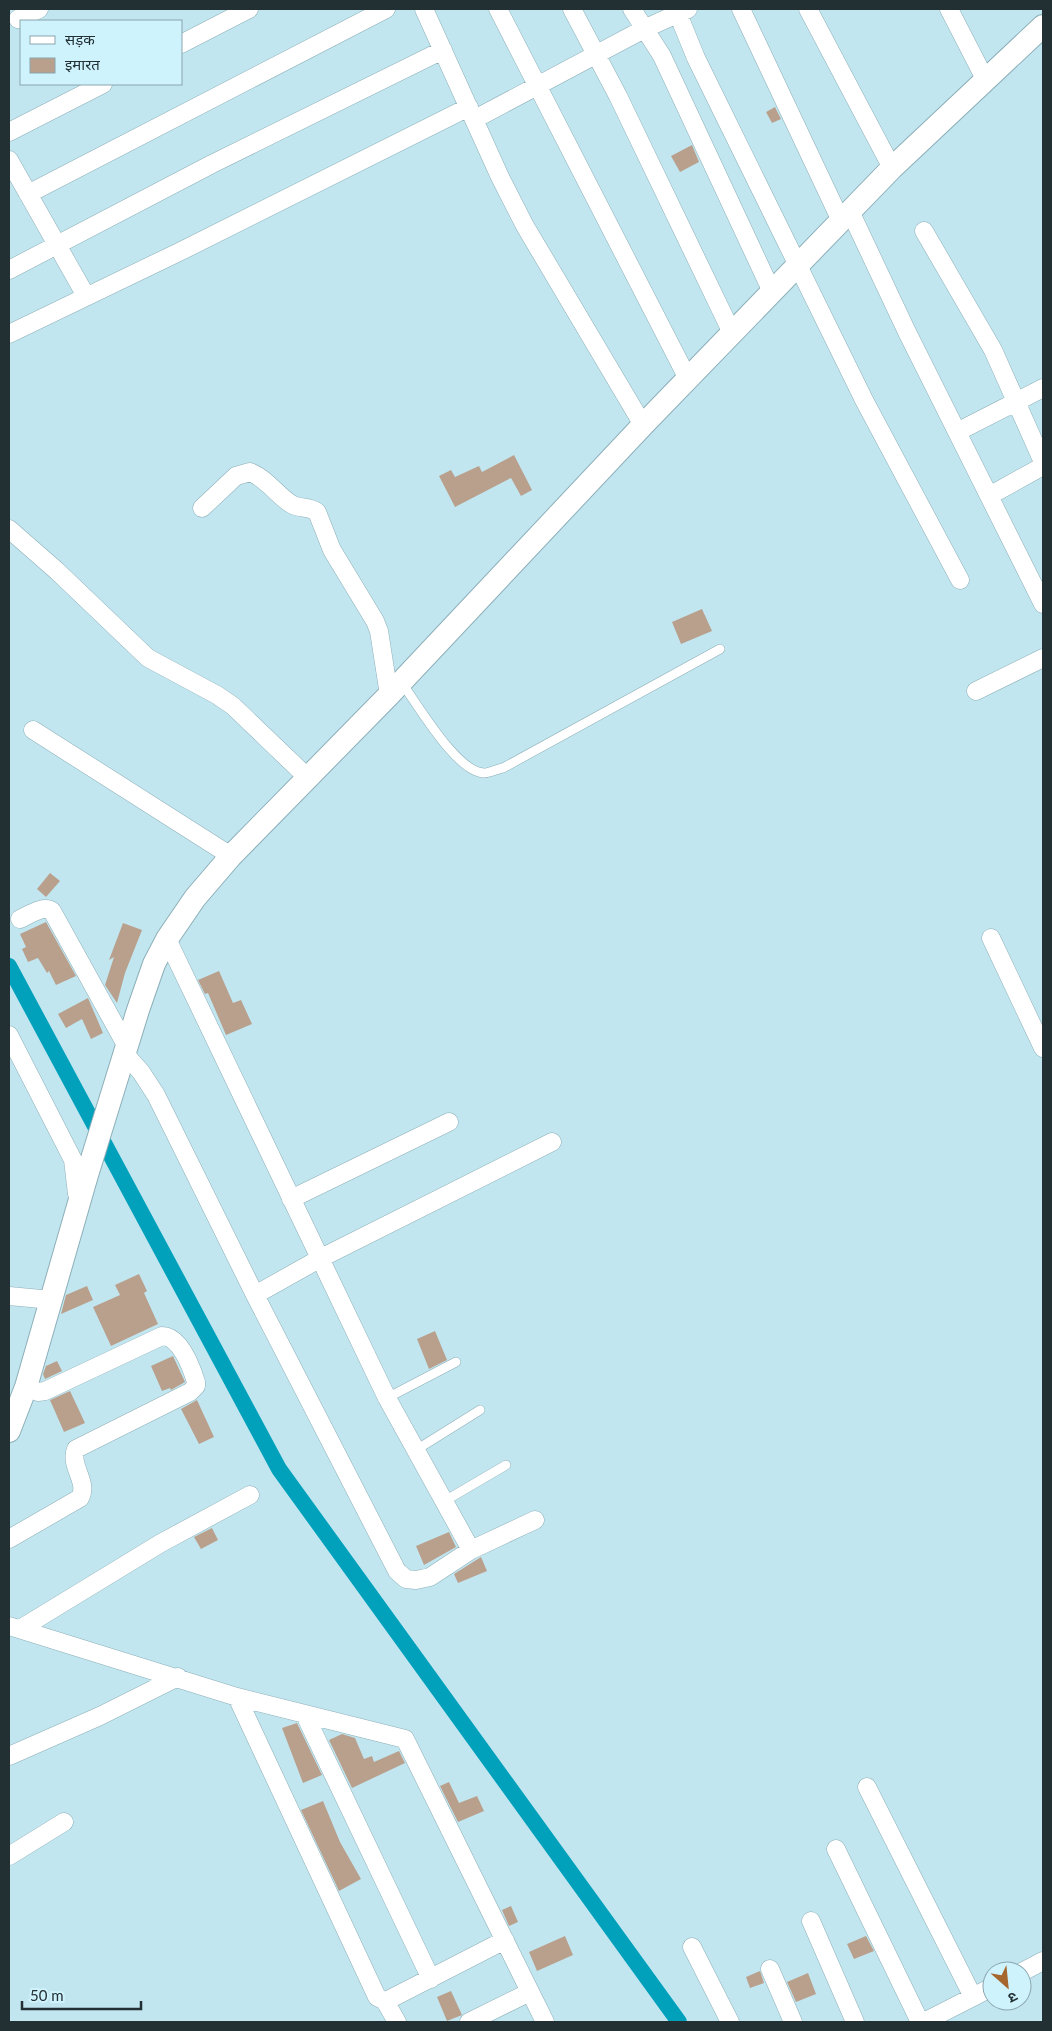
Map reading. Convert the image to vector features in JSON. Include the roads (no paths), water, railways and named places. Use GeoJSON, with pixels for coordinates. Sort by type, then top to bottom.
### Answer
{"type":"FeatureCollection","features":[{"type":"Feature","properties":{"kind":"street"},"geometry":{"type":"LineString","coordinates":[[18,19],[39,9]]}},
{"type":"Feature","properties":{"kind":"street"},"geometry":{"type":"LineString","coordinates":[[182,43],[249,9]]}},
{"type":"Feature","properties":{"kind":"street"},"geometry":{"type":"LineString","coordinates":[[28,194],[386,9]]}},
{"type":"Feature","properties":{"kind":"street"},"geometry":{"type":"LineString","coordinates":[[424,9],[500,177],[525,226],[643,425]]}},
{"type":"Feature","properties":{"kind":"street"},"geometry":{"type":"LineString","coordinates":[[498,9],[688,379]]}},
{"type":"Feature","properties":{"kind":"street"},"geometry":{"type":"LineString","coordinates":[[572,9],[597,54],[732,333]]}},
{"type":"Feature","properties":{"kind":"street"},"geometry":{"type":"LineString","coordinates":[[632,9],[662,56],[772,292]]}},
{"type":"Feature","properties":{"kind":"street"},"geometry":{"type":"LineString","coordinates":[[740,9],[1043,604]]}},
{"type":"Feature","properties":{"kind":"street"},"geometry":{"type":"LineString","coordinates":[[808,9],[892,168]]}},
{"type":"Feature","properties":{"kind":"street"},"geometry":{"type":"LineString","coordinates":[[949,9],[985,79]]}},
{"type":"Feature","properties":{"kind":"street"},"geometry":{"type":"LineString","coordinates":[[9,334],[472,113],[538,85],[680,10],[696,58],[864,400],[960,580]]}},
{"type":"Feature","properties":{"kind":"street"},"geometry":{"type":"LineString","coordinates":[[9,1431],[26,1387],[105,1113],[154,964],[167,938],[195,898],[231,856],[395,688],[643,425],[845,216],[892,168],[1043,26]]}},
{"type":"Feature","properties":{"kind":"street"},"geometry":{"type":"LineString","coordinates":[[9,270],[212,164],[443,50]]}},
{"type":"Feature","properties":{"kind":"street"},"geometry":{"type":"LineString","coordinates":[[9,132],[101,85]]}},
{"type":"Feature","properties":{"kind":"street"},"geometry":{"type":"LineString","coordinates":[[9,160],[86,296]]}},
{"type":"Feature","properties":{"kind":"street"},"geometry":{"type":"LineString","coordinates":[[924,231],[993,350],[1043,464],[989,496]]}},
{"type":"Feature","properties":{"kind":"street"},"geometry":{"type":"LineString","coordinates":[[957,432],[1043,388]]}},
{"type":"Feature","properties":{"kind":"street"},"geometry":{"type":"LineString","coordinates":[[202,508],[236,476],[250,472],[265,480],[290,503],[312,508],[317,512],[332,550],[376,622],[395,688]]}},
{"type":"Feature","properties":{"kind":"street"},"geometry":{"type":"LineString","coordinates":[[9,530],[57,571],[148,658],[217,695],[232,706],[308,778]]}},
{"type":"Feature","properties":{"kind":"street"},"geometry":{"type":"LineString","coordinates":[[976,691],[1043,658]]}},
{"type":"Feature","properties":{"kind":"street"},"geometry":{"type":"LineString","coordinates":[[33,730],[231,856]]}},
{"type":"Feature","properties":{"kind":"street"},"geometry":{"type":"LineString","coordinates":[[20,919],[42,909],[48,908],[52,911],[126,1049],[156,1095],[255,1295],[397,1571],[406,1579],[416,1580],[430,1577],[471,1550],[535,1520]]}},
{"type":"Feature","properties":{"kind":"street"},"geometry":{"type":"LineString","coordinates":[[167,938],[387,1398],[471,1550]]}},
{"type":"Feature","properties":{"kind":"street"},"geometry":{"type":"LineString","coordinates":[[991,938],[1043,1048]]}},
{"type":"Feature","properties":{"kind":"street"},"geometry":{"type":"LineString","coordinates":[[9,1035],[73,1160],[76,1172],[77,1210]]}},
{"type":"Feature","properties":{"kind":"street"},"geometry":{"type":"LineString","coordinates":[[291,1199],[449,1122]]}},
{"type":"Feature","properties":{"kind":"street"},"geometry":{"type":"LineString","coordinates":[[255,1295],[319,1259],[552,1142]]}},
{"type":"Feature","properties":{"kind":"street"},"geometry":{"type":"LineString","coordinates":[[9,1296],[52,1300]]}},
{"type":"Feature","properties":{"kind":"street"},"geometry":{"type":"LineString","coordinates":[[9,1539],[80,1498],[83,1491],[74,1456],[76,1449],[190,1392],[196,1386],[196,1382],[175,1341],[162,1336],[45,1391],[38,1392],[26,1387]]}},
{"type":"Feature","properties":{"kind":"street"},"geometry":{"type":"LineString","coordinates":[[15,1628],[161,1543],[250,1495]]}},
{"type":"Feature","properties":{"kind":"street"},"geometry":{"type":"LineString","coordinates":[[15,1628],[237,1697],[406,1740],[545,2022]]}},
{"type":"Feature","properties":{"kind":"street"},"geometry":{"type":"LineString","coordinates":[[9,1756],[100,1716],[178,1678]]}},
{"type":"Feature","properties":{"kind":"street"},"geometry":{"type":"LineString","coordinates":[[237,1697],[374,1992],[377,1997],[385,2000],[397,2022]]}},
{"type":"Feature","properties":{"kind":"street"},"geometry":{"type":"LineString","coordinates":[[305,1715],[431,1979]]}},
{"type":"Feature","properties":{"kind":"street"},"geometry":{"type":"LineString","coordinates":[[868,1786],[973,1997]]}},
{"type":"Feature","properties":{"kind":"street"},"geometry":{"type":"LineString","coordinates":[[9,1856],[64,1822]]}},
{"type":"Feature","properties":{"kind":"street"},"geometry":{"type":"LineString","coordinates":[[836,1849],[922,2022],[982,1992]]}},
{"type":"Feature","properties":{"kind":"street"},"geometry":{"type":"LineString","coordinates":[[811,1921],[855,2022]]}},
{"type":"Feature","properties":{"kind":"street"},"geometry":{"type":"LineString","coordinates":[[385,2000],[431,1979],[505,1940]]}},
{"type":"Feature","properties":{"kind":"street"},"geometry":{"type":"LineString","coordinates":[[692,1947],[730,2022]]}},
{"type":"Feature","properties":{"kind":"street"},"geometry":{"type":"LineString","coordinates":[[770,1970],[793,2022]]}},
{"type":"Feature","properties":{"kind":"street"},"geometry":{"type":"LineString","coordinates":[[470,2022],[530,1992]]}},
{"type":"Feature","properties":{"kind":"lane"},"geometry":{"type":"LineString","coordinates":[[395,688],[454,754],[469,768],[484,773],[503,768],[720,649]]}},
{"type":"Feature","properties":{"kind":"lane"},"geometry":{"type":"LineString","coordinates":[[387,1398],[456,1362]]}},
{"type":"Feature","properties":{"kind":"lane"},"geometry":{"type":"LineString","coordinates":[[416,1450],[480,1410]]}},
{"type":"Feature","properties":{"kind":"lane"},"geometry":{"type":"LineString","coordinates":[[443,1502],[506,1465]]}},
{"type":"Feature","properties":{"kind":"waterway"},"geometry":{"type":"LineString","coordinates":[[9,966],[279,1469],[679,2022]]}}]}
